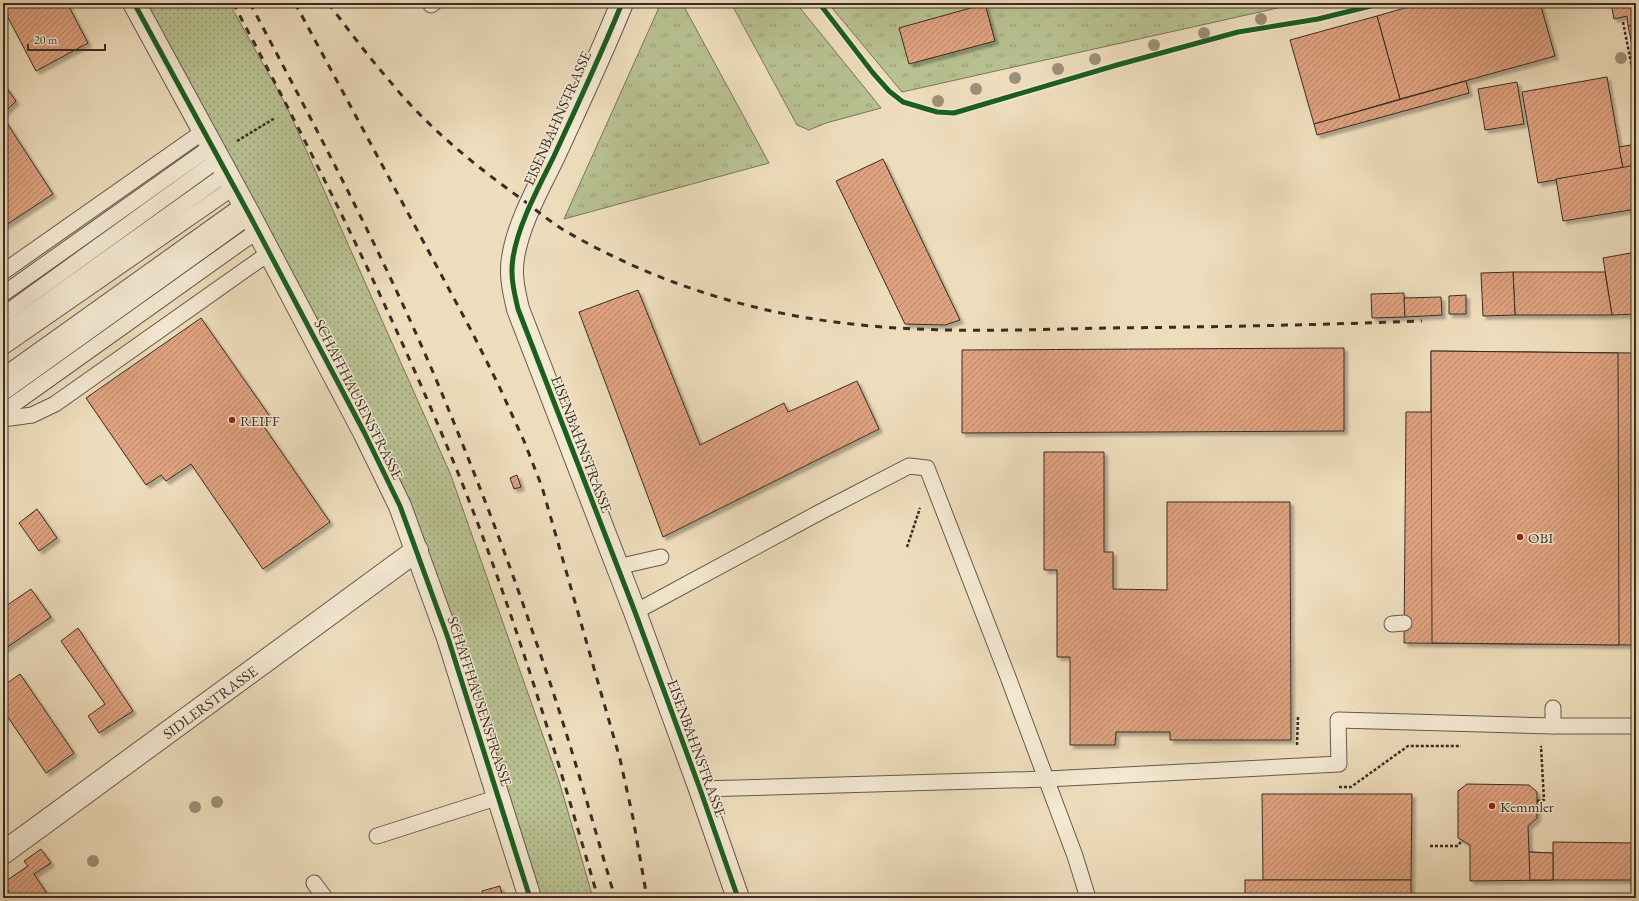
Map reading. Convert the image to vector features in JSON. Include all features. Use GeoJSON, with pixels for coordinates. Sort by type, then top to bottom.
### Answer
{"type":"FeatureCollection","features":[{"type":"Feature","properties":{"kind":"street","name":"SCHAFFHAUSENSTRASSE"},"geometry":{"type":"LineString","coordinates":[[134,3],[231,181],[400,506],[448,638],[530,898]]}},
{"type":"Feature","properties":{"kind":"street","name":"EISENBAHNSTRASSE"},"geometry":{"type":"LineString","coordinates":[[622,3],[559,146],[530,206],[512,258],[513,284],[518,309],[635,612],[738,898]]}},
{"type":"Feature","properties":{"kind":"street","name":"SIDLERSTRASSE"},"geometry":{"type":"LineString","coordinates":[[3,853],[417,550]]}},
{"type":"Feature","properties":{"kind":"lane"},"geometry":{"type":"LineString","coordinates":[[3,272],[231,181]]}},
{"type":"Feature","properties":{"kind":"lane"},"geometry":{"type":"LineString","coordinates":[[3,294],[231,181]]}},
{"type":"Feature","properties":{"kind":"lane"},"geometry":{"type":"LineString","coordinates":[[3,315],[231,181]]}},
{"type":"Feature","properties":{"kind":"lane"},"geometry":{"type":"LineString","coordinates":[[3,334],[231,181]]}},
{"type":"Feature","properties":{"kind":"lane"},"geometry":{"type":"LineString","coordinates":[[3,347],[231,181]]}},
{"type":"Feature","properties":{"kind":"lane"},"geometry":{"type":"LineString","coordinates":[[3,376],[231,181]]}},
{"type":"Feature","properties":{"kind":"lane"},"geometry":{"type":"LineString","coordinates":[[3,394],[231,181]]}},
{"type":"Feature","properties":{"kind":"lane"},"geometry":{"type":"LineString","coordinates":[[5,414],[231,181]]}},
{"type":"Feature","properties":{"kind":"lane"},"geometry":{"type":"LineString","coordinates":[[5,414],[32,415],[55,404],[269,253]]}},
{"type":"Feature","properties":{"kind":"lane"},"geometry":{"type":"LineString","coordinates":[[635,612],[909,466],[927,468],[1047,778],[1088,898]]}},
{"type":"Feature","properties":{"kind":"lane"},"geometry":{"type":"LineString","coordinates":[[617,567],[661,557]]}},
{"type":"Feature","properties":{"kind":"lane"},"geometry":{"type":"LineString","coordinates":[[1553,708],[1553,726]]}},
{"type":"Feature","properties":{"kind":"lane"},"geometry":{"type":"LineString","coordinates":[[700,789],[1047,778],[1339,764],[1338,720],[1553,726],[1636,726]]}},
{"type":"Feature","properties":{"kind":"lane"},"geometry":{"type":"LineString","coordinates":[[377,836],[499,797]]}},
{"type":"Feature","properties":{"kind":"lane"},"geometry":{"type":"LineString","coordinates":[[314,883],[325,898]]}},
{"type":"Feature","properties":{"kind":"path"},"geometry":{"type":"LineString","coordinates":[[1623,22],[1636,88]]}},
{"type":"Feature","properties":{"kind":"path"},"geometry":{"type":"LineString","coordinates":[[1627,43],[1632,42]]}},
{"type":"Feature","properties":{"kind":"path"},"geometry":{"type":"LineString","coordinates":[[236,141],[275,118]]}},
{"type":"Feature","properties":{"kind":"path"},"geometry":{"type":"LineString","coordinates":[[908,547],[930,476]]}},
{"type":"Feature","properties":{"kind":"path"},"geometry":{"type":"LineString","coordinates":[[1297,766],[1298,718]]}},
{"type":"Feature","properties":{"kind":"path"},"geometry":{"type":"LineString","coordinates":[[1337,787],[1351,787],[1408,746],[1463,746]]}},
{"type":"Feature","properties":{"kind":"path"},"geometry":{"type":"LineString","coordinates":[[1533,747],[1549,747]]}},
{"type":"Feature","properties":{"kind":"path"},"geometry":{"type":"LineString","coordinates":[[1538,801],[1544,800],[1541,747]]}},
{"type":"Feature","properties":{"kind":"path"},"geometry":{"type":"LineString","coordinates":[[1430,846],[1458,846],[1462,840]]}},
{"type":"Feature","properties":{"kind":"green space"},"geometry":{"type":"Polygon","coordinates":[[[134,3],[229,3],[286,105],[450,473],[559,781],[593,898],[530,898],[425,570],[134,3]]]}},
{"type":"Feature","properties":{"kind":"green space"},"geometry":{"type":"Polygon","coordinates":[[[661,3],[682,3],[769,163],[564,219],[661,3]]]}},
{"type":"Feature","properties":{"kind":"green space"},"geometry":{"type":"Polygon","coordinates":[[[731,3],[796,3],[881,108],[826,123],[809,130],[797,125],[731,3]]]}},
{"type":"Feature","properties":{"kind":"green space"},"geometry":{"type":"Polygon","coordinates":[[[828,3],[1300,3],[902,92],[828,3]]]}},
{"type":"Feature","properties":{"kind":"building"},"geometry":{"type":"Polygon","coordinates":[[[3,3],[67,3],[88,43],[36,71],[3,8],[3,3]]]}},
{"type":"Feature","properties":{"kind":"building"},"geometry":{"type":"Polygon","coordinates":[[[1422,3],[1540,3],[1555,56],[1400,99],[1377,16],[1422,3]]]}},
{"type":"Feature","properties":{"kind":"building"},"geometry":{"type":"Polygon","coordinates":[[[1611,3],[1636,3],[1636,24],[1628,26],[1627,16],[1614,19],[1611,3]]]}},
{"type":"Feature","properties":{"kind":"building"},"geometry":{"type":"Polygon","coordinates":[[[985,4],[995,41],[909,64],[899,28],[985,4]]]}},
{"type":"Feature","properties":{"kind":"building"},"geometry":{"type":"Polygon","coordinates":[[[1377,16],[1400,99],[1314,124],[1290,40],[1377,16]]]}},
{"type":"Feature","properties":{"kind":"building"},"geometry":{"type":"Polygon","coordinates":[[[1636,24],[1636,64],[1628,26],[1636,24]]]}},
{"type":"Feature","properties":{"kind":"building"},"geometry":{"type":"Polygon","coordinates":[[[1607,77],[1623,168],[1538,183],[1522,92],[1607,77]]]}},
{"type":"Feature","properties":{"kind":"building"},"geometry":{"type":"Polygon","coordinates":[[[1466,81],[1469,93],[1317,135],[1314,124],[1466,81]]]}},
{"type":"Feature","properties":{"kind":"building"},"geometry":{"type":"Polygon","coordinates":[[[1517,82],[1524,124],[1485,130],[1478,89],[1517,82]]]}},
{"type":"Feature","properties":{"kind":"building"},"geometry":{"type":"Polygon","coordinates":[[[3,83],[16,101],[3,114],[3,83]]]}},
{"type":"Feature","properties":{"kind":"building"},"geometry":{"type":"Polygon","coordinates":[[[3,117],[53,194],[3,227],[3,117]]]}},
{"type":"Feature","properties":{"kind":"building"},"geometry":{"type":"Polygon","coordinates":[[[1636,144],[1636,165],[1623,168],[1619,147],[1636,144]]]}},
{"type":"Feature","properties":{"kind":"building"},"geometry":{"type":"Polygon","coordinates":[[[883,159],[960,320],[945,325],[905,324],[836,181],[883,159]]]}},
{"type":"Feature","properties":{"kind":"building"},"geometry":{"type":"Polygon","coordinates":[[[1636,165],[1636,209],[1563,221],[1556,179],[1636,165]]]}},
{"type":"Feature","properties":{"kind":"building"},"geometry":{"type":"Polygon","coordinates":[[[1636,252],[1636,314],[1612,315],[1603,258],[1636,252]]]}},
{"type":"Feature","properties":{"kind":"building"},"geometry":{"type":"Polygon","coordinates":[[[1513,272],[1605,272],[1612,315],[1515,315],[1513,272]]]}},
{"type":"Feature","properties":{"kind":"building"},"geometry":{"type":"Polygon","coordinates":[[[1513,272],[1515,315],[1483,316],[1481,273],[1513,272]]]}},
{"type":"Feature","properties":{"kind":"building"},"geometry":{"type":"Polygon","coordinates":[[[638,290],[700,445],[784,403],[788,412],[857,381],[879,429],[663,537],[579,312],[638,290]]]}},
{"type":"Feature","properties":{"kind":"building"},"geometry":{"type":"Polygon","coordinates":[[[1404,293],[1405,317],[1372,318],[1371,294],[1404,293]]]}},
{"type":"Feature","properties":{"kind":"building"},"geometry":{"type":"Polygon","coordinates":[[[1466,295],[1466,314],[1449,314],[1449,296],[1466,295]]]}},
{"type":"Feature","properties":{"kind":"building"},"geometry":{"type":"Polygon","coordinates":[[[1441,297],[1442,315],[1405,317],[1404,298],[1441,297]]]}},
{"type":"Feature","properties":{"kind":"building"},"geometry":{"type":"Polygon","coordinates":[[[201,318],[271,418],[262,424],[330,522],[263,569],[191,464],[166,481],[161,475],[146,485],[86,398],[201,318]]]}},
{"type":"Feature","properties":{"kind":"building"},"geometry":{"type":"Polygon","coordinates":[[[1344,348],[1344,431],[962,433],[962,350],[1344,348]]]}},
{"type":"Feature","properties":{"kind":"building","name":"OBI"},"geometry":{"type":"Polygon","coordinates":[[[1431,351],[1636,353],[1636,645],[1404,643],[1406,412],[1431,412],[1431,351]]]}},
{"type":"Feature","properties":{"kind":"building","name":"OBI"},"geometry":{"type":"Polygon","coordinates":[[[1431,351],[1618,353],[1619,645],[1432,643],[1431,351]]]}},
{"type":"Feature","properties":{"kind":"building"},"geometry":{"type":"Polygon","coordinates":[[[1044,452],[1104,452],[1104,552],[1113,552],[1113,589],[1167,590],[1167,502],[1290,502],[1291,740],[1170,740],[1170,732],[1116,732],[1115,745],[1070,745],[1070,657],[1057,657],[1057,570],[1044,570],[1044,452]]]}},
{"type":"Feature","properties":{"kind":"building"},"geometry":{"type":"Polygon","coordinates":[[[517,475],[521,487],[514,489],[510,478],[517,475]]]}},
{"type":"Feature","properties":{"kind":"building"},"geometry":{"type":"Polygon","coordinates":[[[37,509],[57,538],[39,551],[19,523],[37,509]]]}},
{"type":"Feature","properties":{"kind":"building"},"geometry":{"type":"Polygon","coordinates":[[[31,589],[51,617],[3,650],[3,608],[31,589]]]}},
{"type":"Feature","properties":{"kind":"building"},"geometry":{"type":"Polygon","coordinates":[[[78,628],[133,711],[99,733],[88,716],[105,704],[61,641],[78,628]]]}},
{"type":"Feature","properties":{"kind":"building"},"geometry":{"type":"Polygon","coordinates":[[[20,674],[74,753],[46,773],[3,710],[3,686],[20,674]]]}},
{"type":"Feature","properties":{"kind":"building"},"geometry":{"type":"Polygon","coordinates":[[[1467,784],[1529,785],[1537,792],[1537,818],[1528,826],[1529,852],[1553,853],[1553,880],[1470,881],[1470,845],[1458,838],[1458,791],[1467,784]]]}},
{"type":"Feature","properties":{"kind":"building"},"geometry":{"type":"Polygon","coordinates":[[[1262,794],[1412,794],[1411,880],[1263,880],[1262,794]]]}},
{"type":"Feature","properties":{"kind":"building"},"geometry":{"type":"Polygon","coordinates":[[[1553,842],[1636,843],[1636,880],[1553,880],[1553,842]]]}},
{"type":"Feature","properties":{"kind":"building"},"geometry":{"type":"Polygon","coordinates":[[[41,849],[51,863],[34,874],[50,898],[13,898],[3,883],[28,866],[24,861],[41,849]]]}},
{"type":"Feature","properties":{"kind":"building"},"geometry":{"type":"Polygon","coordinates":[[[1529,852],[1553,853],[1553,880],[1530,880],[1529,852]]]}},
{"type":"Feature","properties":{"kind":"building"},"geometry":{"type":"Polygon","coordinates":[[[1245,880],[1411,880],[1411,898],[1245,898],[1245,880]]]}},
{"type":"Feature","properties":{"kind":"building"},"geometry":{"type":"Polygon","coordinates":[[[500,886],[503,898],[484,898],[482,891],[500,886]]]}},
{"type":"Feature","properties":{"kind":"railway"},"geometry":{"type":"LineString","coordinates":[[233,3],[293,117],[378,291],[456,468],[477,521],[533,681],[598,898]]}},
{"type":"Feature","properties":{"kind":"railway"},"geometry":{"type":"LineString","coordinates":[[250,3],[351,197],[399,296],[443,396],[523,603],[576,765],[615,898]]}},
{"type":"Feature","properties":{"kind":"railway"},"geometry":{"type":"LineString","coordinates":[[295,3],[472,332],[524,441],[542,487],[620,759],[633,818],[647,898]]}},
{"type":"Feature","properties":{"kind":"railway"},"geometry":{"type":"LineString","coordinates":[[328,3],[373,61],[418,113],[434,129],[469,159],[547,219],[594,247],[626,263],[660,277],[729,300],[799,317],[869,326],[937,330],[1343,324],[1422,321]]}},
{"type":"Feature","properties":{"kind":"cycle path"},"geometry":{"type":"LineString","coordinates":[[134,3],[250,216],[364,432],[400,506],[448,638],[530,898]]}},
{"type":"Feature","properties":{"kind":"cycle path"},"geometry":{"type":"LineString","coordinates":[[622,3],[589,80],[524,219],[519,232],[513,258],[513,284],[518,309],[635,612],[738,898]]}},
{"type":"Feature","properties":{"kind":"cycle path"},"geometry":{"type":"LineString","coordinates":[[819,3],[873,73],[889,91],[903,102],[937,112],[954,113],[1117,65],[1238,32],[1318,19],[1383,3]]}},
{"type":"Feature","properties":{"kind":"place","name":"REIFF"},"geometry":{"type":"Point","coordinates":[232,420]}},
{"type":"Feature","properties":{"kind":"place","name":"OBI"},"geometry":{"type":"Point","coordinates":[1520,537]}},
{"type":"Feature","properties":{"kind":"place","name":"Kemmler"},"geometry":{"type":"Point","coordinates":[1492,806]}}]}
